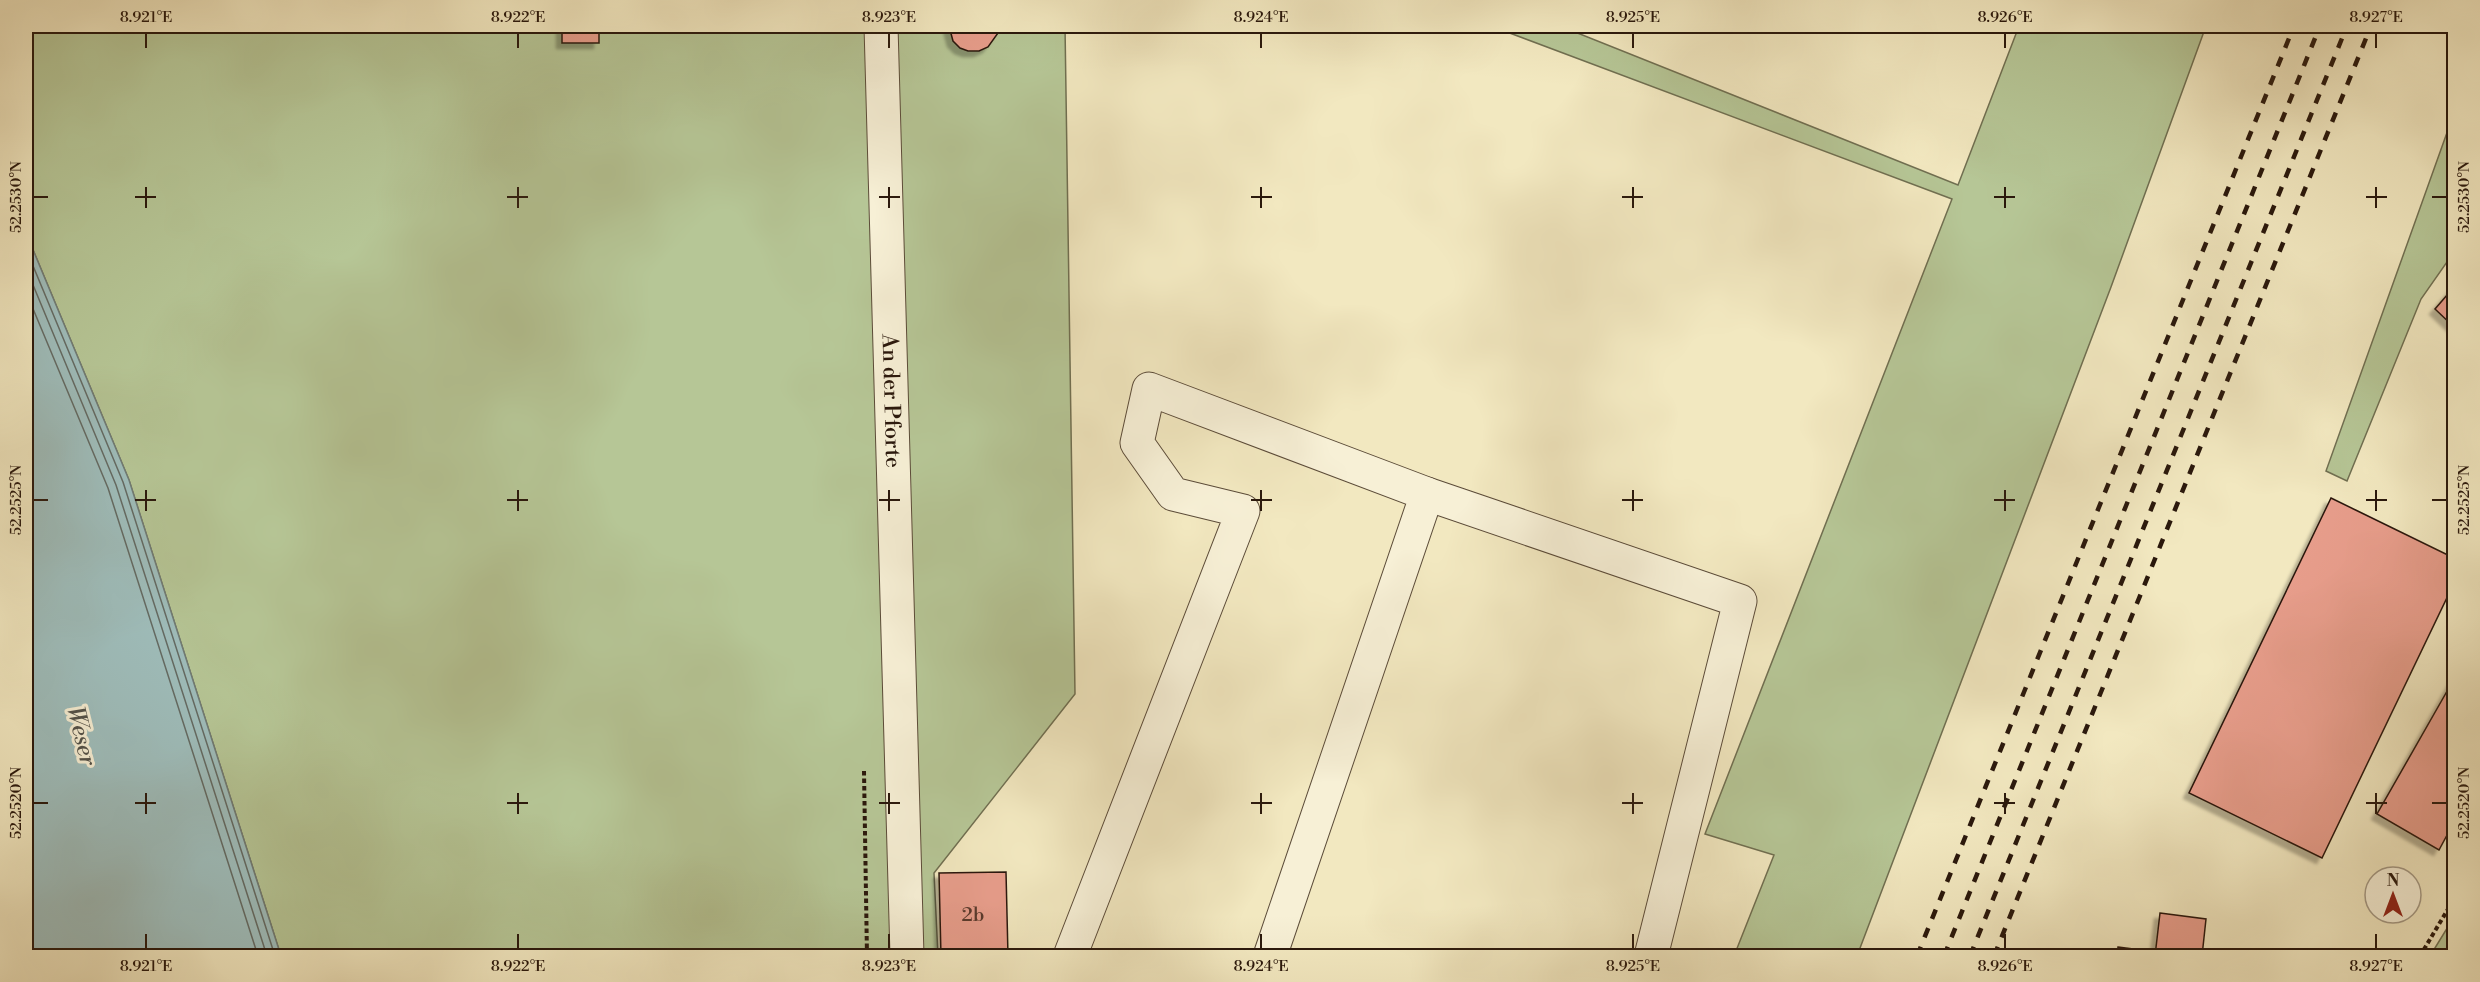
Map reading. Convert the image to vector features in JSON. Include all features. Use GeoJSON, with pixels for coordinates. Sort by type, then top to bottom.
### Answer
{"type":"FeatureCollection","features":[{"type":"Feature","properties":{"kind":"street","name":"An der Pforte"},"geometry":{"type":"LineString","coordinates":[[881,26],[907,957]]}},
{"type":"Feature","properties":{"kind":"street"},"geometry":{"type":"LineString","coordinates":[[1070,957],[1243,511],[1173,494],[1137,443],[1149,389],[1426,494],[1740,601],[1651,957]]}},
{"type":"Feature","properties":{"kind":"street"},"geometry":{"type":"LineString","coordinates":[[1270,957],[1426,494]]}},
{"type":"Feature","properties":{"kind":"path"},"geometry":{"type":"LineString","coordinates":[[2420,957],[2454,899]]}},
{"type":"Feature","properties":{"kind":"green space"},"geometry":{"type":"Polygon","coordinates":[[[26,26],[1065,26],[1075,694],[934,873],[938,956],[281,956],[129,480],[26,233],[26,26]]]}},
{"type":"Feature","properties":{"kind":"green space"},"geometry":{"type":"Polygon","coordinates":[[[1491,26],[1560,26],[1958,185],[2019,26],[2206,26],[2111,287],[1857,956],[1734,956],[1774,855],[1705,834],[1952,199],[1491,26]]]}},
{"type":"Feature","properties":{"kind":"green space"},"geometry":{"type":"Polygon","coordinates":[[[2454,113],[2454,252],[2421,299],[2347,481],[2326,471],[2454,113]]]}},
{"type":"Feature","properties":{"kind":"green space"},"geometry":{"type":"Polygon","coordinates":[[[2454,917],[2454,956],[2430,956],[2454,917]]]}},
{"type":"Feature","properties":{"kind":"water","name":"Weser"},"geometry":{"type":"Polygon","coordinates":[[[26,233],[129,480],[281,956],[26,956],[26,233]]]}},
{"type":"Feature","properties":{"kind":"building"},"geometry":{"type":"Polygon","coordinates":[[[562,26],[599,26],[599,43],[562,43],[562,26]]]}},
{"type":"Feature","properties":{"kind":"building"},"geometry":{"type":"Polygon","coordinates":[[[949,26],[999,26],[998,33],[988,47],[979,51],[968,51],[960,48],[953,41],[949,26]]]}},
{"type":"Feature","properties":{"kind":"building"},"geometry":{"type":"Polygon","coordinates":[[[2454,287],[2454,327],[2435,309],[2454,287]]]}},
{"type":"Feature","properties":{"kind":"building"},"geometry":{"type":"Polygon","coordinates":[[[2331,498],[2454,558],[2454,583],[2322,858],[2189,793],[2331,498]]]}},
{"type":"Feature","properties":{"kind":"building"},"geometry":{"type":"Polygon","coordinates":[[[2454,679],[2454,822],[2439,850],[2377,814],[2454,679]]]}},
{"type":"Feature","properties":{"kind":"building"},"geometry":{"type":"Polygon","coordinates":[[[1006,872],[1008,956],[941,956],[939,873],[1006,872]]]}},
{"type":"Feature","properties":{"kind":"building"},"geometry":{"type":"Polygon","coordinates":[[[2160,913],[2206,919],[2202,956],[2155,956],[2160,913]]]}},
{"type":"Feature","properties":{"kind":"building"},"geometry":{"type":"Polygon","coordinates":[[[2118,947],[2156,952],[2155,956],[2117,956],[2118,947]]]}},
{"type":"Feature","properties":{"kind":"railway"},"geometry":{"type":"LineString","coordinates":[[1917,956],[2294,26]]}},
{"type":"Feature","properties":{"kind":"railway"},"geometry":{"type":"LineString","coordinates":[[1944,956],[2320,26]]}},
{"type":"Feature","properties":{"kind":"railway"},"geometry":{"type":"LineString","coordinates":[[1970,956],[2347,26]]}},
{"type":"Feature","properties":{"kind":"railway"},"geometry":{"type":"LineString","coordinates":[[1994,956],[2371,26]]}}]}
